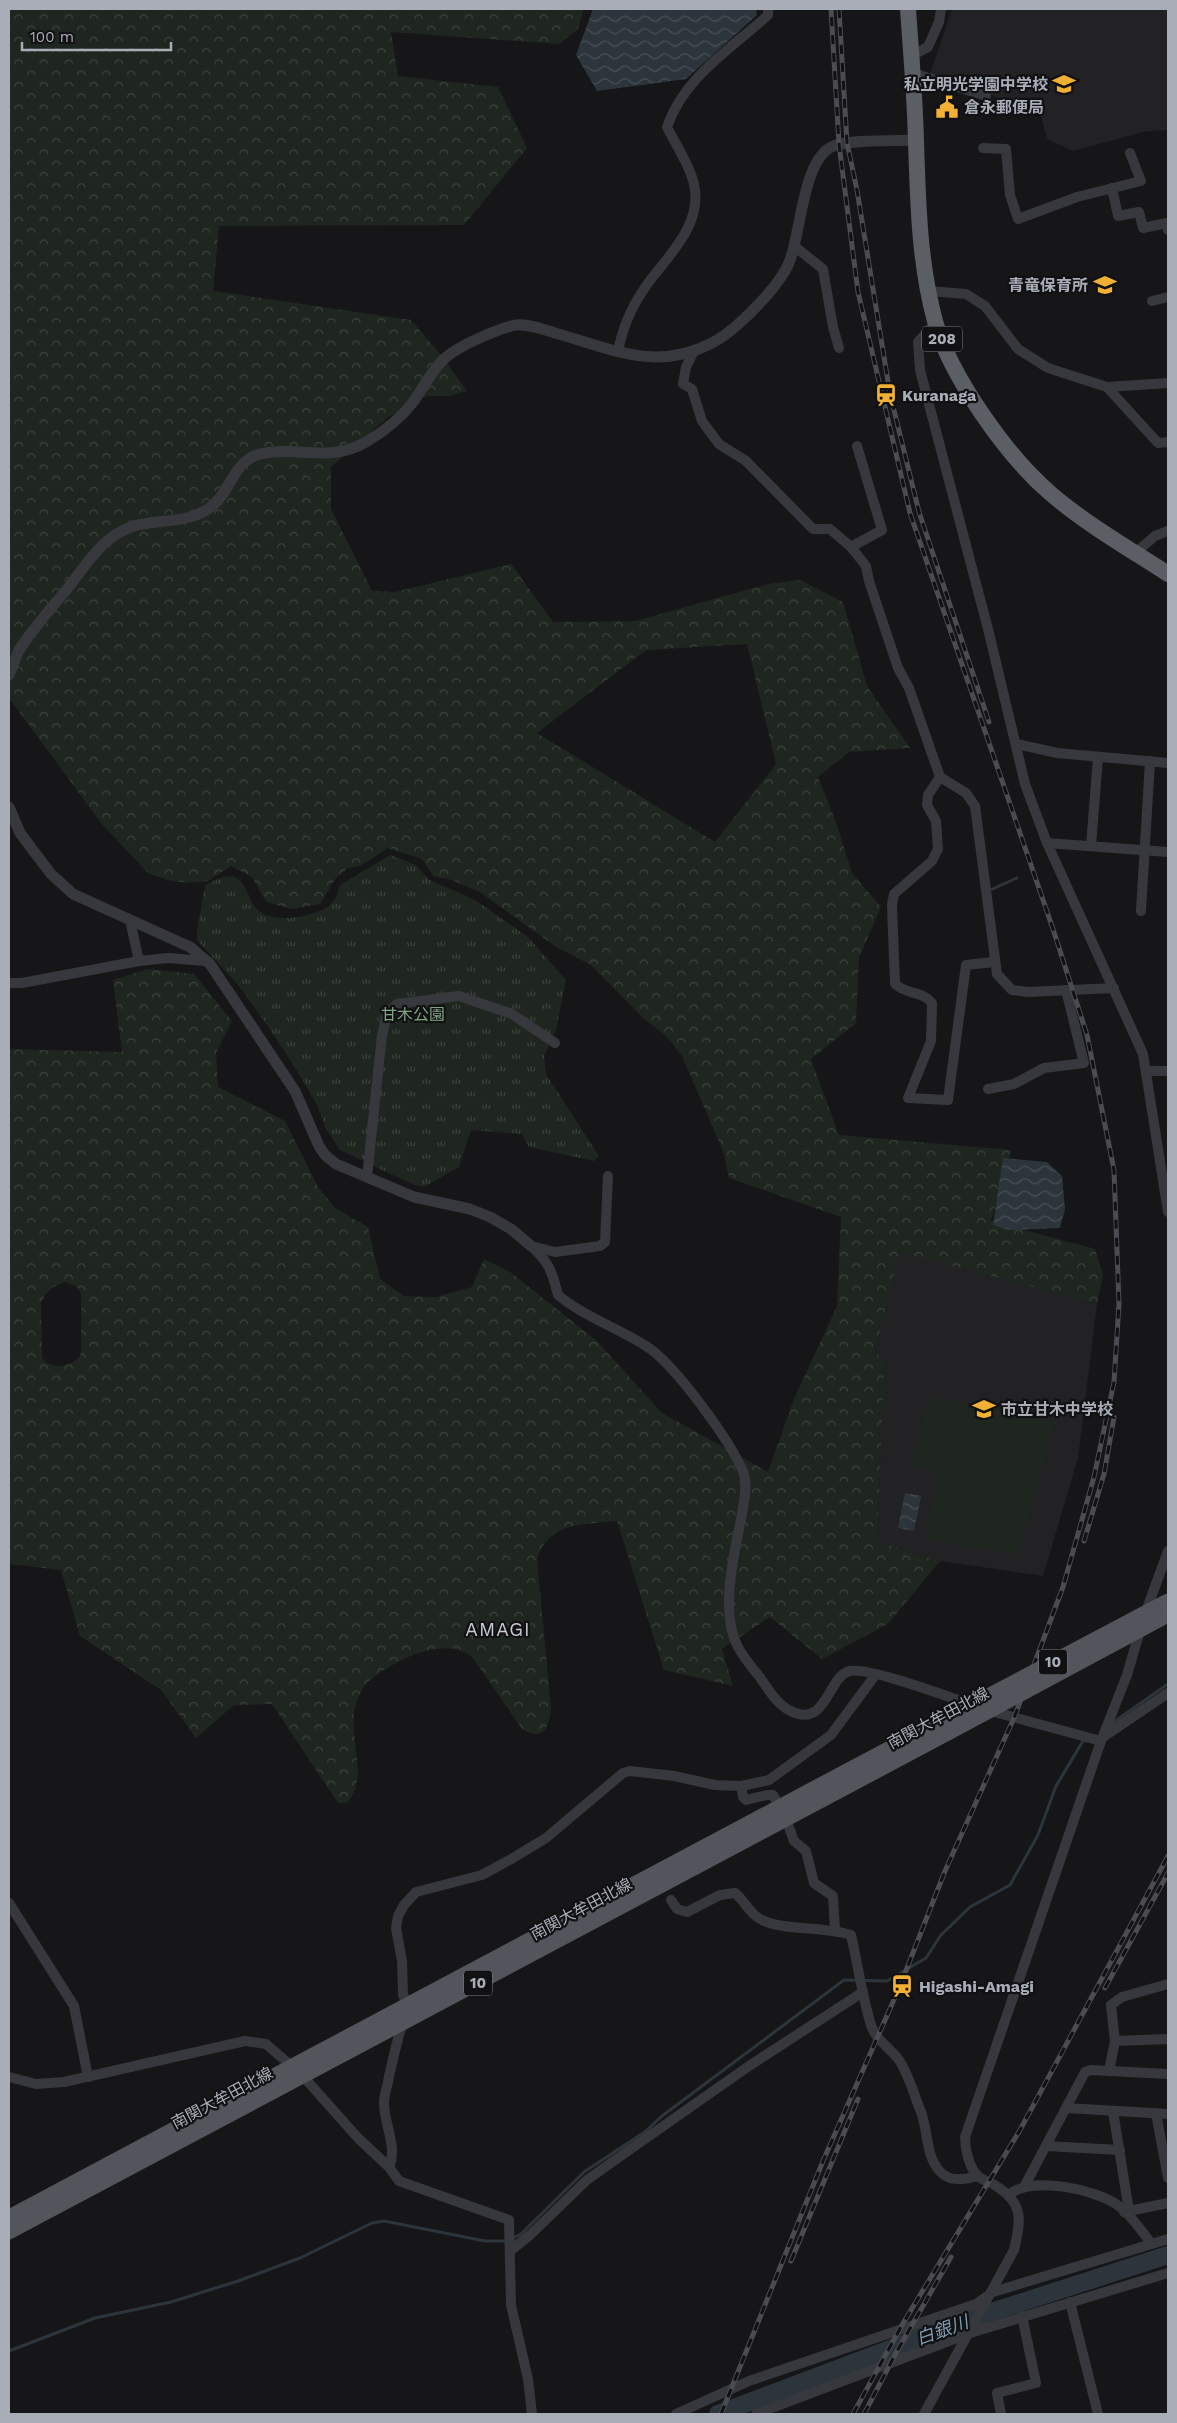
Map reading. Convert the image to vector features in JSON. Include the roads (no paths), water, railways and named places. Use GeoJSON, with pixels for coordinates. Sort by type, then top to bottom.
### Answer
{"type":"FeatureCollection","features":[{"type":"Feature","properties":{"kind":"highway","name":"208"},"geometry":{"type":"LineString","coordinates":[[908,9],[913,73],[921,256],[935,323],[957,372],[985,418],[1019,461],[1048,492],[1082,518],[1168,574]]}},
{"type":"Feature","properties":{"kind":"main road","name":"南関大牟田北線"},"geometry":{"type":"LineString","coordinates":[[943,1728],[1168,1601]]}},
{"type":"Feature","properties":{"kind":"main road","name":"南関大牟田北線"},"geometry":{"type":"LineString","coordinates":[[9,2232],[409,2006],[783,1813],[943,1728],[1168,1615]]}},
{"type":"Feature","properties":{"kind":"main road","name":"南関大牟田北線"},"geometry":{"type":"LineString","coordinates":[[9,2217],[296,2071],[401,2024],[783,1813]]}},
{"type":"Feature","properties":{"kind":"street"},"geometry":{"type":"LineString","coordinates":[[618,352],[622,330],[645,288],[678,246],[695,206],[695,189],[668,128],[674,109],[693,81],[768,15],[768,9]]}},
{"type":"Feature","properties":{"kind":"street"},"geometry":{"type":"LineString","coordinates":[[911,56],[928,47],[939,22],[940,9]]}},
{"type":"Feature","properties":{"kind":"street"},"geometry":{"type":"LineString","coordinates":[[913,73],[986,96]]}},
{"type":"Feature","properties":{"kind":"street"},"geometry":{"type":"LineString","coordinates":[[9,675],[19,650],[93,554],[104,543],[124,530],[136,526],[187,518],[212,507],[246,460],[258,455],[270,453],[339,453],[365,442],[400,417],[443,360],[471,342],[502,328],[518,325],[534,327],[618,352],[652,358],[678,356],[711,344],[737,326],[778,283],[788,264],[794,246],[812,171],[825,151],[839,144],[916,140]]}},
{"type":"Feature","properties":{"kind":"street"},"geometry":{"type":"LineString","coordinates":[[983,148],[1006,149],[1010,195],[1018,220],[1077,197],[1141,181],[1130,153]]}},
{"type":"Feature","properties":{"kind":"street"},"geometry":{"type":"LineString","coordinates":[[1112,188],[1118,216],[1139,212],[1143,228],[1167,223],[1168,230]]}},
{"type":"Feature","properties":{"kind":"street"},"geometry":{"type":"LineString","coordinates":[[794,246],[823,269],[833,327],[840,348]]}},
{"type":"Feature","properties":{"kind":"street"},"geometry":{"type":"LineString","coordinates":[[929,291],[966,294],[985,306],[1018,349],[1048,368],[1107,386],[1168,383]]}},
{"type":"Feature","properties":{"kind":"street"},"geometry":{"type":"LineString","coordinates":[[1152,301],[1168,297]]}},
{"type":"Feature","properties":{"kind":"street"},"geometry":{"type":"LineString","coordinates":[[935,323],[918,342],[920,370],[1016,744],[1024,784],[1047,842],[1143,1054],[1168,1212]]}},
{"type":"Feature","properties":{"kind":"street"},"geometry":{"type":"LineString","coordinates":[[694,351],[686,367],[683,384],[692,389],[702,421],[719,444],[746,461],[813,529],[830,529],[851,547],[866,566],[869,581],[898,668],[910,688],[940,777],[966,793],[975,806],[997,974],[1012,990],[1028,992],[1114,988]]}},
{"type":"Feature","properties":{"kind":"street"},"geometry":{"type":"LineString","coordinates":[[1107,386],[1158,443],[1168,442]]}},
{"type":"Feature","properties":{"kind":"street"},"geometry":{"type":"LineString","coordinates":[[851,547],[882,530],[856,446]]}},
{"type":"Feature","properties":{"kind":"street"},"geometry":{"type":"LineString","coordinates":[[1135,553],[1155,536],[1168,530]]}},
{"type":"Feature","properties":{"kind":"street"},"geometry":{"type":"LineString","coordinates":[[1016,744],[1056,754],[1168,763]]}},
{"type":"Feature","properties":{"kind":"street"},"geometry":{"type":"LineString","coordinates":[[1091,846],[1098,757]]}},
{"type":"Feature","properties":{"kind":"street"},"geometry":{"type":"LineString","coordinates":[[1141,911],[1150,761]]}},
{"type":"Feature","properties":{"kind":"street"},"geometry":{"type":"LineString","coordinates":[[940,777],[928,795],[927,805],[936,821],[938,849],[932,861],[894,894],[892,905],[895,984],[904,992],[925,996],[932,1003],[931,1041],[908,1098],[948,1100],[966,965],[994,962]]}},
{"type":"Feature","properties":{"kind":"street"},"geometry":{"type":"LineString","coordinates":[[9,807],[20,833],[51,874],[73,894],[190,947],[210,964],[295,1091],[319,1146],[325,1155],[336,1164],[414,1197],[470,1209],[490,1217],[511,1229],[545,1259],[552,1270],[558,1295],[648,1347],[666,1362],[729,1446],[744,1476],[744,1500],[735,1548],[729,1610],[730,1629],[737,1646],[775,1698],[786,1709],[804,1715],[821,1706],[842,1675],[850,1671],[876,1674],[1020,1720],[1102,1739],[1168,1693]]}},
{"type":"Feature","properties":{"kind":"street"},"geometry":{"type":"LineString","coordinates":[[1047,842],[1168,852]]}},
{"type":"Feature","properties":{"kind":"street"},"geometry":{"type":"LineString","coordinates":[[130,920],[138,961]]}},
{"type":"Feature","properties":{"kind":"street"},"geometry":{"type":"LineString","coordinates":[[9,983],[22,983],[138,961],[168,958],[205,961]]}},
{"type":"Feature","properties":{"kind":"street"},"geometry":{"type":"LineString","coordinates":[[988,1089],[1014,1084],[1044,1068],[1084,1064],[1066,990]]}},
{"type":"Feature","properties":{"kind":"street"},"geometry":{"type":"LineString","coordinates":[[367,1177],[382,1035],[387,1014],[398,1004],[459,996],[512,1014],[555,1043]]}},
{"type":"Feature","properties":{"kind":"street"},"geometry":{"type":"LineString","coordinates":[[1146,1071],[1168,1071]]}},
{"type":"Feature","properties":{"kind":"street"},"geometry":{"type":"LineString","coordinates":[[530,1245],[555,1252],[600,1246],[605,1242],[608,1176]]}},
{"type":"Feature","properties":{"kind":"street"},"geometry":{"type":"LineString","coordinates":[[924,2414],[1014,2250],[1019,2221],[1016,2205],[1010,2194],[977,2176],[967,2155],[965,2137],[1102,1739],[1127,1675],[1152,1593],[1168,1551]]}},
{"type":"Feature","properties":{"kind":"street"},"geometry":{"type":"LineString","coordinates":[[389,2167],[393,2158],[392,2146],[386,2126],[384,2101],[401,2024],[409,2006],[403,1995],[402,1961],[396,1928],[398,1916],[404,1905],[416,1892],[482,1874],[513,1858],[546,1838],[623,1773],[674,1776],[715,1785],[741,1786],[769,1780],[832,1735],[876,1674]]}},
{"type":"Feature","properties":{"kind":"street"},"geometry":{"type":"LineString","coordinates":[[741,1786],[743,1797],[746,1800],[767,1794],[773,1795],[783,1813],[794,1841],[806,1851],[814,1883],[833,1896],[835,1904],[835,1930]]}},
{"type":"Feature","properties":{"kind":"street"},"geometry":{"type":"LineString","coordinates":[[671,1900],[677,1909],[687,1912],[720,1896],[735,1893],[752,1913],[762,1920],[774,1924],[835,1930],[851,1936],[872,2027],[881,2042],[898,2058],[904,2069],[922,2117],[933,2163],[945,2176],[965,2179],[977,2176]]}},
{"type":"Feature","properties":{"kind":"street"},"geometry":{"type":"LineString","coordinates":[[9,1903],[74,2006],[88,2077]]}},
{"type":"Feature","properties":{"kind":"street"},"geometry":{"type":"LineString","coordinates":[[1109,2071],[1116,2041],[1111,2005],[1122,1997],[1168,1984]]}},
{"type":"Feature","properties":{"kind":"street"},"geometry":{"type":"LineString","coordinates":[[510,2251],[530,2235],[587,2180],[614,2160],[749,2066],[863,1992]]}},
{"type":"Feature","properties":{"kind":"street"},"geometry":{"type":"LineString","coordinates":[[1116,2041],[1168,2038]]}},
{"type":"Feature","properties":{"kind":"street"},"geometry":{"type":"LineString","coordinates":[[9,2077],[36,2084],[64,2082],[245,2041],[266,2044],[296,2071],[358,2138],[389,2167],[399,2181],[509,2220],[511,2305],[528,2379],[532,2414]]}},
{"type":"Feature","properties":{"kind":"street"},"geometry":{"type":"LineString","coordinates":[[1024,2187],[1085,2072],[1091,2070],[1168,2074]]}},
{"type":"Feature","properties":{"kind":"street"},"geometry":{"type":"LineString","coordinates":[[1066,2108],[1168,2114]]}},
{"type":"Feature","properties":{"kind":"street"},"geometry":{"type":"LineString","coordinates":[[1113,2111],[1120,2150],[1127,2211]]}},
{"type":"Feature","properties":{"kind":"street"},"geometry":{"type":"LineString","coordinates":[[1156,2113],[1168,2178]]}},
{"type":"Feature","properties":{"kind":"street"},"geometry":{"type":"LineString","coordinates":[[1046,2146],[1120,2150]]}},
{"type":"Feature","properties":{"kind":"street"},"geometry":{"type":"LineString","coordinates":[[1010,2194],[1018,2188],[1024,2187],[1053,2187],[1082,2190],[1107,2198],[1127,2211],[1152,2244]]}},
{"type":"Feature","properties":{"kind":"street"},"geometry":{"type":"LineString","coordinates":[[1127,2211],[1168,2203]]}},
{"type":"Feature","properties":{"kind":"street"},"geometry":{"type":"LineString","coordinates":[[676,2414],[749,2381],[976,2304],[990,2296],[1168,2239]]}},
{"type":"Feature","properties":{"kind":"street"},"geometry":{"type":"LineString","coordinates":[[756,2414],[972,2329],[1168,2273]]}},
{"type":"Feature","properties":{"kind":"street"},"geometry":{"type":"LineString","coordinates":[[1070,2302],[1098,2414]]}},
{"type":"Feature","properties":{"kind":"street"},"geometry":{"type":"LineString","coordinates":[[1001,2414],[996,2393],[1036,2382],[1022,2316]]}},
{"type":"Feature","properties":{"kind":"water"},"geometry":{"type":"Polygon","coordinates":[[[593,9],[756,9],[757,15],[686,79],[597,91],[576,55],[593,9]]]}},
{"type":"Feature","properties":{"kind":"water"},"geometry":{"type":"Polygon","coordinates":[[[1003,1158],[1047,1162],[1062,1176],[1065,1209],[1060,1228],[1009,1230],[993,1225],[1003,1158]]]}},
{"type":"Feature","properties":{"kind":"water"},"geometry":{"type":"Polygon","coordinates":[[[905,1493],[921,1496],[914,1531],[898,1528],[905,1493]]]}},
{"type":"Feature","properties":{"kind":"waterway"},"geometry":{"type":"LineString","coordinates":[[988,891],[1017,878]]}},
{"type":"Feature","properties":{"kind":"waterway"},"geometry":{"type":"LineString","coordinates":[[1111,1724],[1168,1684]]}},
{"type":"Feature","properties":{"kind":"waterway"},"geometry":{"type":"LineString","coordinates":[[513,2238],[521,2234],[584,2172],[646,2131],[662,2116],[844,1980],[887,1981],[926,1958],[941,1935],[970,1907],[1010,1885],[1038,1835],[1056,1786],[1083,1741],[1087,1739]]}},
{"type":"Feature","properties":{"kind":"waterway"},"geometry":{"type":"LineString","coordinates":[[9,2351],[95,2318],[171,2302],[238,2281],[300,2258],[372,2223],[384,2221],[485,2241],[507,2241]]}},
{"type":"Feature","properties":{"kind":"waterway","name":"白銀川"},"geometry":{"type":"LineString","coordinates":[[718,2414],[967,2320],[1168,2255]]}},
{"type":"Feature","properties":{"kind":"railway"},"geometry":{"type":"LineString","coordinates":[[721,2414],[823,2161],[900,1986],[945,1871],[1014,1718],[1063,1587],[1094,1477],[1114,1382],[1119,1304],[1114,1170],[1087,1035],[1053,929],[910,513],[858,292],[839,144],[831,9]]}},
{"type":"Feature","properties":{"kind":"railway"},"geometry":{"type":"LineString","coordinates":[[839,9],[847,143],[857,190],[890,394],[919,512],[989,722]]}},
{"type":"Feature","properties":{"kind":"railway"},"geometry":{"type":"LineString","coordinates":[[1084,1541],[1104,1474],[1114,1417]]}},
{"type":"Feature","properties":{"kind":"railway"},"geometry":{"type":"LineString","coordinates":[[853,2414],[902,2325],[1020,2130],[1168,1856]]}},
{"type":"Feature","properties":{"kind":"railway"},"geometry":{"type":"LineString","coordinates":[[1105,1988],[1168,1873]]}},
{"type":"Feature","properties":{"kind":"railway"},"geometry":{"type":"LineString","coordinates":[[791,2261],[858,2099]]}},
{"type":"Feature","properties":{"kind":"railway"},"geometry":{"type":"LineString","coordinates":[[864,2414],[896,2353],[951,2257]]}},
{"type":"Feature","properties":{"kind":"place","name":"私立明光学園中学校"},"geometry":{"type":"Point","coordinates":[1064,84]}},
{"type":"Feature","properties":{"kind":"place","name":"倉永郵便局"},"geometry":{"type":"Point","coordinates":[947,107]}},
{"type":"Feature","properties":{"kind":"place","name":"青竜保育所"},"geometry":{"type":"Point","coordinates":[1105,285]}},
{"type":"Feature","properties":{"kind":"place","name":"Kuranaga"},"geometry":{"type":"Point","coordinates":[886,395]}},
{"type":"Feature","properties":{"kind":"place","name":"市立甘木中学校"},"geometry":{"type":"Point","coordinates":[984,1409]}},
{"type":"Feature","properties":{"kind":"place","name":"Higashi-Amagi"},"geometry":{"type":"Point","coordinates":[902,1986]}},
{"type":"Feature","properties":{"kind":"district","name":"AMAGI"},"geometry":{"type":"Point","coordinates":[498,1629]}},
{"type":"Feature","properties":{"kind":"park label","name":"甘木公園"},"geometry":{"type":"Point","coordinates":[413,1014]}}]}
